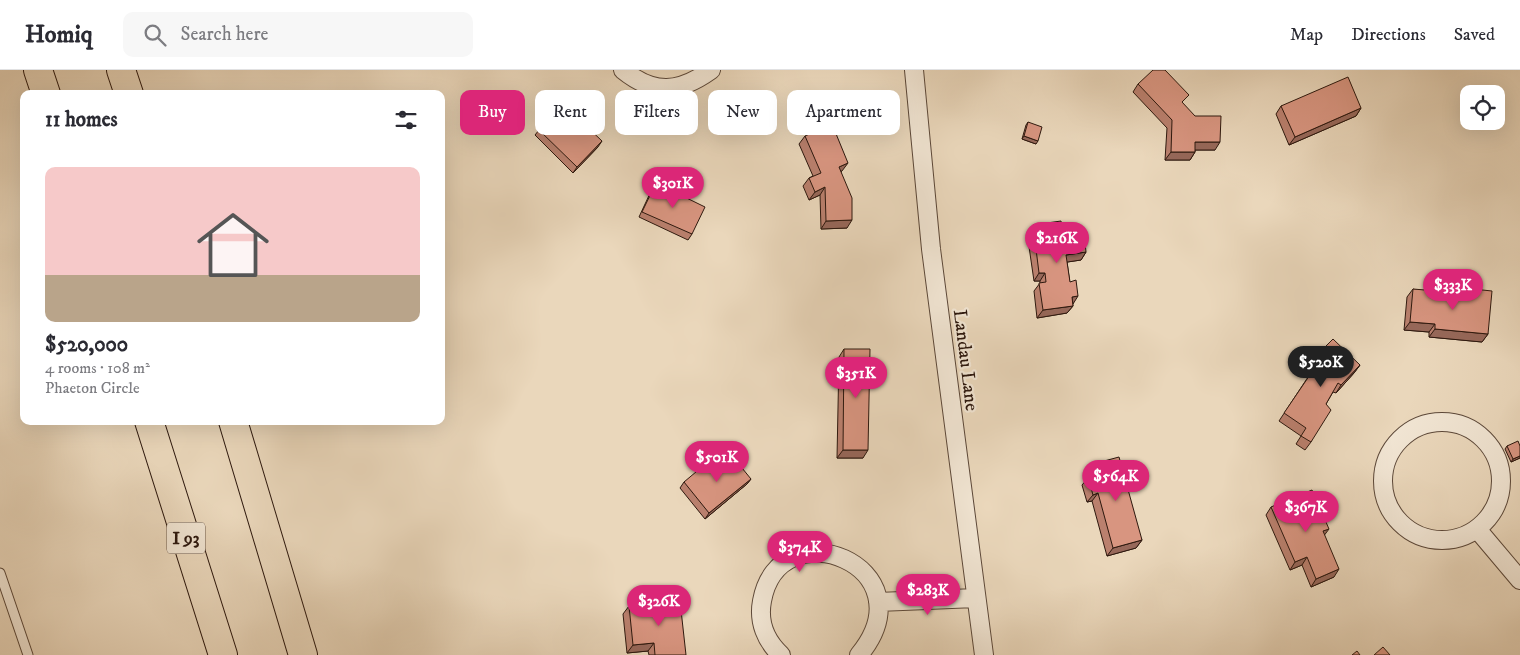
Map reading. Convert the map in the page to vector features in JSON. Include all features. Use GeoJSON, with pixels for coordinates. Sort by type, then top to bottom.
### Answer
{"type":"FeatureCollection","features":[{"type":"Feature","properties":{"kind":"highway"},"geometry":{"type":"LineString","coordinates":[[38,70],[45,90]]}},
{"type":"Feature","properties":{"kind":"highway"},"geometry":{"type":"LineString","coordinates":[[121,70],[128,90]]}},
{"type":"Feature","properties":{"kind":"highway","name":"I 93"},"geometry":{"type":"LineString","coordinates":[[150,425],[223,655]]}},
{"type":"Feature","properties":{"kind":"highway"},"geometry":{"type":"LineString","coordinates":[[235,425],[303,655]]}},
{"type":"Feature","properties":{"kind":"street"},"geometry":{"type":"LineString","coordinates":[[623,70],[637,81],[656,88],[676,88],[695,81],[710,70]]}},
{"type":"Feature","properties":{"kind":"street","name":"Landau Lane"},"geometry":{"type":"LineString","coordinates":[[914,70],[931,249],[984,655]]}},
{"type":"Feature","properties":{"kind":"street"},"geometry":{"type":"LineString","coordinates":[[1433,423],[1453,424],[1471,430],[1487,442],[1497,459],[1501,478],[1499,498],[1491,515],[1477,529],[1460,538],[1441,540],[1422,537],[1405,527],[1392,513],[1385,495],[1383,476],[1388,457],[1399,441],[1415,429],[1433,423]]}},
{"type":"Feature","properties":{"kind":"street"},"geometry":{"type":"LineString","coordinates":[[1477,529],[1520,580]]}},
{"type":"Feature","properties":{"kind":"street"},"geometry":{"type":"LineString","coordinates":[[781,655],[772,646],[763,629],[760,610],[764,591],[773,574],[788,561],[806,553],[825,552],[844,557],[860,568],[872,583],[878,602],[878,621],[871,640],[859,655]]}},
{"type":"Feature","properties":{"kind":"street"},"geometry":{"type":"LineString","coordinates":[[878,602],[976,598]]}},
{"type":"Feature","properties":{"kind":"lane"},"geometry":{"type":"LineString","coordinates":[[0,573],[28,655]]}},
{"type":"Feature","properties":{"kind":"building"},"geometry":{"type":"Polygon","coordinates":[[[1153,70],[1165,70],[1189,95],[1182,102],[1195,116],[1221,116],[1220,142],[1195,142],[1195,152],[1171,152],[1172,120],[1138,84],[1153,70]]]}},
{"type":"Feature","properties":{"kind":"building"},"geometry":{"type":"Polygon","coordinates":[[[1348,77],[1361,108],[1295,137],[1281,106],[1348,77]]]}},
{"type":"Feature","properties":{"kind":"building"},"geometry":{"type":"Polygon","coordinates":[[[1028,122],[1042,127],[1038,141],[1024,136],[1028,122]]]}},
{"type":"Feature","properties":{"kind":"building"},"geometry":{"type":"Polygon","coordinates":[[[544,135],[596,135],[602,141],[577,167],[544,135]]]}},
{"type":"Feature","properties":{"kind":"building"},"geometry":{"type":"Polygon","coordinates":[[[837,135],[848,163],[839,167],[852,198],[852,220],[826,221],[825,187],[815,192],[809,178],[821,173],[805,136],[837,135]]]}},
{"type":"Feature","properties":{"kind":"building"},"geometry":{"type":"Polygon","coordinates":[[[656,183],[705,207],[692,234],[642,212],[656,183]]]}},
{"type":"Feature","properties":{"kind":"building"},"geometry":{"type":"Polygon","coordinates":[[[1061,221],[1063,236],[1084,233],[1086,252],[1066,255],[1070,282],[1076,280],[1078,296],[1072,297],[1073,306],[1043,310],[1039,283],[1046,282],[1045,273],[1039,273],[1033,225],[1061,221]]]}},
{"type":"Feature","properties":{"kind":"building"},"geometry":{"type":"Polygon","coordinates":[[[1413,289],[1437,291],[1437,296],[1473,299],[1473,289],[1492,291],[1488,334],[1435,329],[1435,324],[1410,322],[1413,289]]]}},
{"type":"Feature","properties":{"kind":"building"},"geometry":{"type":"Polygon","coordinates":[[[1333,339],[1360,365],[1341,385],[1338,383],[1326,404],[1331,410],[1311,442],[1301,436],[1306,428],[1284,413],[1318,363],[1313,359],[1333,339]]]}},
{"type":"Feature","properties":{"kind":"building"},"geometry":{"type":"Polygon","coordinates":[[[844,349],[870,349],[868,450],[843,450],[844,349]]]}},
{"type":"Feature","properties":{"kind":"building"},"geometry":{"type":"Polygon","coordinates":[[[1518,441],[1520,456],[1513,459],[1507,446],[1518,441]]]}},
{"type":"Feature","properties":{"kind":"building"},"geometry":{"type":"Polygon","coordinates":[[[733,457],[751,479],[709,513],[684,482],[709,461],[717,471],[733,457]]]}},
{"type":"Feature","properties":{"kind":"building"},"geometry":{"type":"Polygon","coordinates":[[[1119,457],[1142,540],[1113,548],[1098,493],[1093,495],[1088,477],[1096,475],[1093,464],[1119,457]]]}},
{"type":"Feature","properties":{"kind":"building"},"geometry":{"type":"Polygon","coordinates":[[[1312,490],[1329,529],[1323,531],[1339,569],[1316,579],[1307,557],[1295,562],[1271,507],[1312,490]]]}},
{"type":"Feature","properties":{"kind":"building"},"geometry":{"type":"Polygon","coordinates":[[[680,601],[686,655],[655,655],[654,643],[633,645],[629,606],[680,601]]]}},
{"type":"Feature","properties":{"kind":"building"},"geometry":{"type":"Polygon","coordinates":[[[1383,647],[1390,655],[1374,655],[1383,647]]]}},
{"type":"Feature","properties":{"kind":"building"},"geometry":{"type":"Polygon","coordinates":[[[1357,651],[1360,655],[1352,655],[1357,651]]]}}]}
